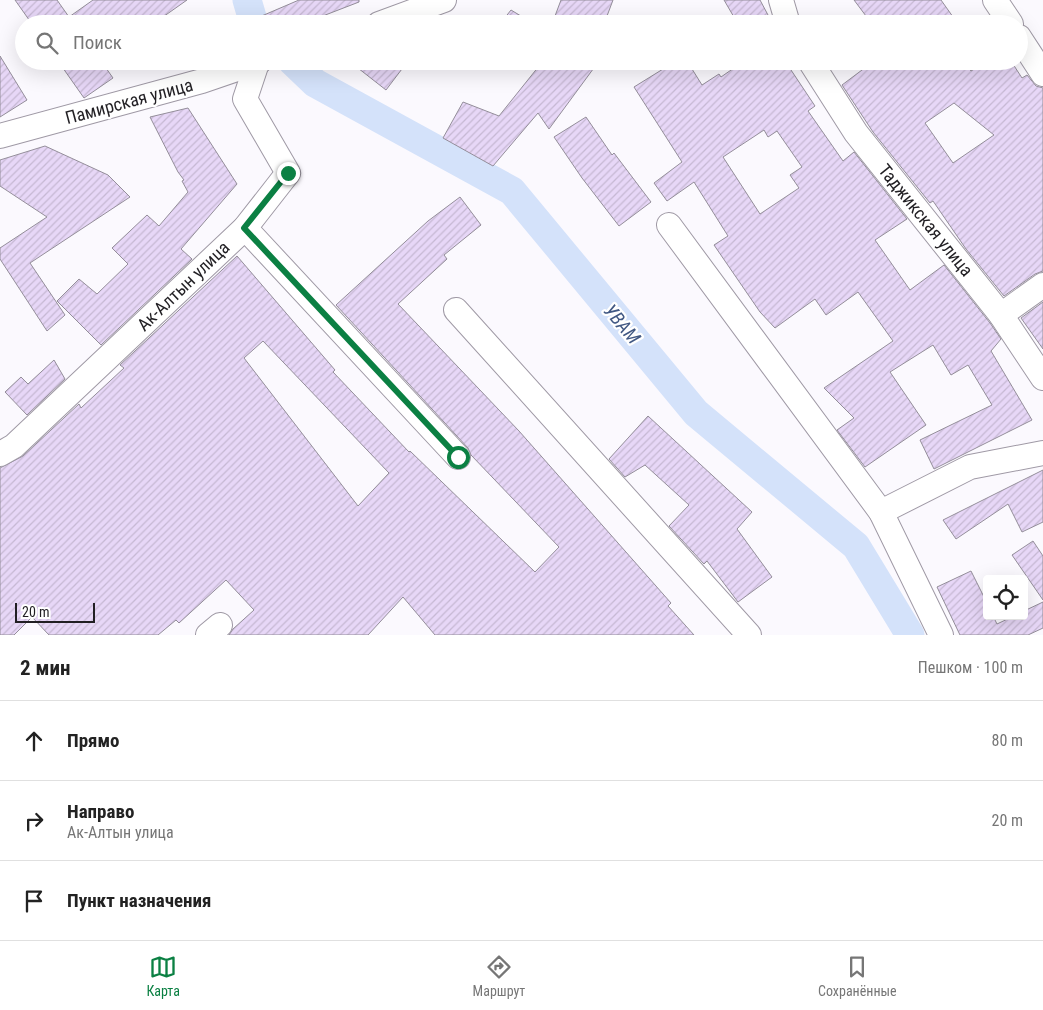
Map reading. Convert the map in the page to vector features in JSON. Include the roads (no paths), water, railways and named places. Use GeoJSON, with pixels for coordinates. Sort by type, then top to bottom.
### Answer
{"type":"FeatureCollection","features":[{"type":"Feature","properties":{"kind":"street"},"geometry":{"type":"LineString","coordinates":[[404,15],[444,0]]}},
{"type":"Feature","properties":{"kind":"street"},"geometry":{"type":"LineString","coordinates":[[781,0],[785,15]]}},
{"type":"Feature","properties":{"kind":"street"},"geometry":{"type":"LineString","coordinates":[[995,0],[1005,15]]}},
{"type":"Feature","properties":{"kind":"street"},"geometry":{"type":"LineString","coordinates":[[1028,51],[1043,74]]}},
{"type":"Feature","properties":{"kind":"street","name":"Памирская улица"},"geometry":{"type":"LineString","coordinates":[[0,136],[202,81],[235,70]]}},
{"type":"Feature","properties":{"kind":"street","name":"Ак-Алтын улица"},"geometry":{"type":"LineString","coordinates":[[0,454],[14,446],[244,228],[288,173],[246,99],[256,70]]}},
{"type":"Feature","properties":{"kind":"street","name":"Таджикская улица"},"geometry":{"type":"LineString","coordinates":[[816,70],[856,133],[1001,315],[1043,378]]}},
{"type":"Feature","properties":{"kind":"street"},"geometry":{"type":"LineString","coordinates":[[669,225],[881,512],[941,635]]}},
{"type":"Feature","properties":{"kind":"street"},"geometry":{"type":"LineString","coordinates":[[244,228],[458,457]]}},
{"type":"Feature","properties":{"kind":"street"},"geometry":{"type":"LineString","coordinates":[[1001,315],[1043,285]]}},
{"type":"Feature","properties":{"kind":"street"},"geometry":{"type":"LineString","coordinates":[[456,310],[749,635]]}},
{"type":"Feature","properties":{"kind":"street"},"geometry":{"type":"LineString","coordinates":[[881,512],[970,467],[1043,452]]}},
{"type":"Feature","properties":{"kind":"waterway","name":"УВАМ"},"geometry":{"type":"LineString","coordinates":[[247,0],[251,15]]}},
{"type":"Feature","properties":{"kind":"waterway","name":"УВАМ"},"geometry":{"type":"LineString","coordinates":[[301,70],[315,83],[512,191],[696,413],[856,546],[910,635]]}}]}
